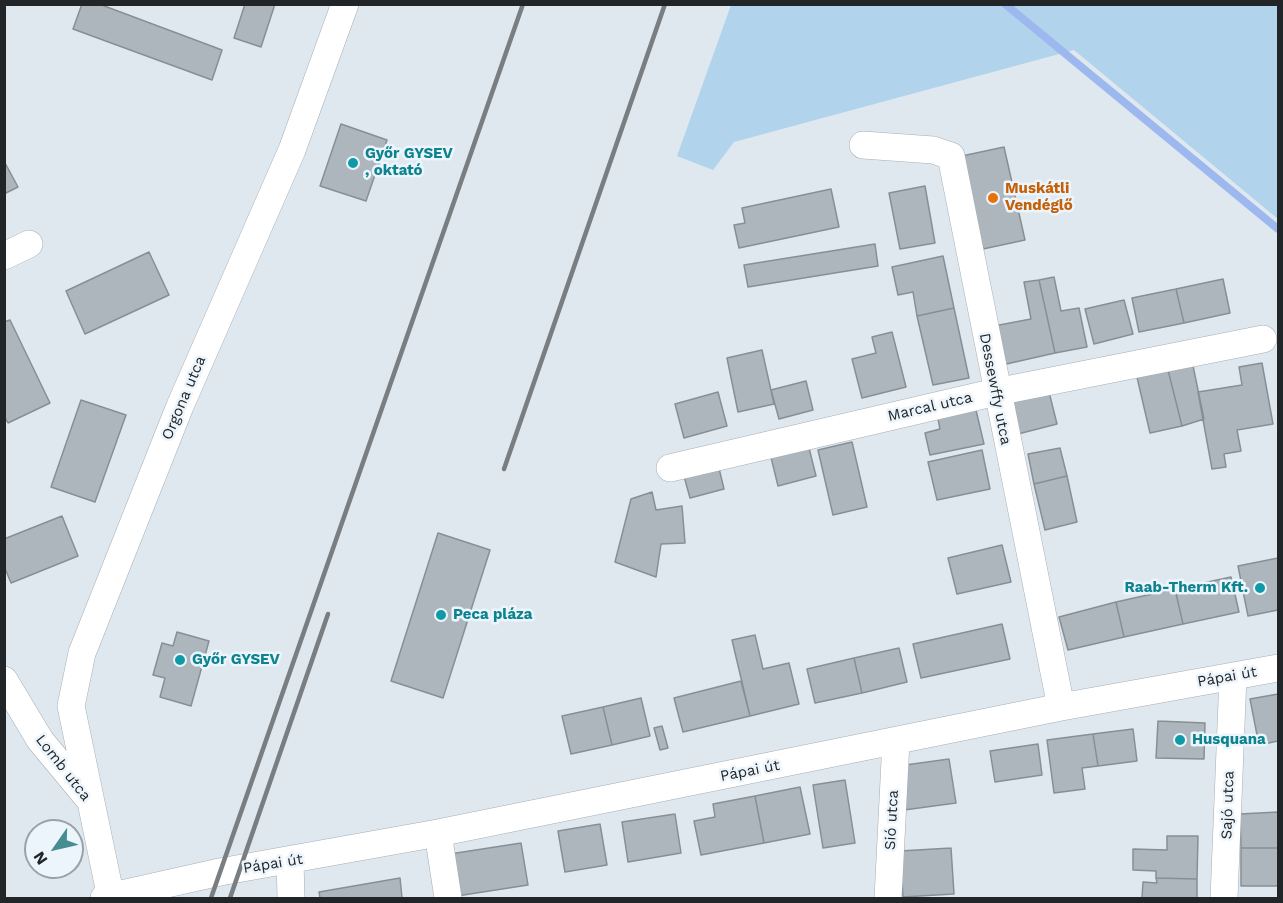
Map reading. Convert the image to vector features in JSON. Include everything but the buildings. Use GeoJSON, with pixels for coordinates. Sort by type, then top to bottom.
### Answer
{"type":"FeatureCollection","features":[{"type":"Feature","properties":{"kind":"street","name":"Orgona utca"},"geometry":{"type":"LineString","coordinates":[[91,801],[71,706],[82,653],[180,406],[292,150],[345,4]]}},
{"type":"Feature","properties":{"kind":"street","name":"Dessewffy utca"},"geometry":{"type":"LineString","coordinates":[[863,145],[933,150],[951,156],[996,392],[1061,707]]}},
{"type":"Feature","properties":{"kind":"street"},"geometry":{"type":"LineString","coordinates":[[4,256],[28,244]]}},
{"type":"Feature","properties":{"kind":"street","name":"Marcal utca"},"geometry":{"type":"LineString","coordinates":[[670,468],[996,392],[1263,339]]}},
{"type":"Feature","properties":{"kind":"street","name":"Pápai út"},"geometry":{"type":"LineString","coordinates":[[108,898],[220,872],[438,833],[1061,707],[1278,668]]}},
{"type":"Feature","properties":{"kind":"street","name":"Sajó utca"},"geometry":{"type":"LineString","coordinates":[[1224,898],[1233,676]]}},
{"type":"Feature","properties":{"kind":"street","name":"Lomb utca"},"geometry":{"type":"LineString","coordinates":[[4,680],[40,740],[91,801],[108,898]]}},
{"type":"Feature","properties":{"kind":"street","name":"Sió utca"},"geometry":{"type":"LineString","coordinates":[[888,898],[896,741]]}},
{"type":"Feature","properties":{"kind":"street"},"geometry":{"type":"LineString","coordinates":[[438,833],[448,898]]}},
{"type":"Feature","properties":{"kind":"street"},"geometry":{"type":"LineString","coordinates":[[290,861],[291,898]]}},
{"type":"Feature","properties":{"kind":"shaded area"},"geometry":{"type":"Polygon","coordinates":[[[731,5],[1278,5],[1278,219],[1074,50],[734,142],[713,170],[677,156],[731,5]]]}},
{"type":"Feature","properties":{"kind":"waterway"},"geometry":{"type":"LineString","coordinates":[[1005,4],[1278,229]]}},
{"type":"Feature","properties":{"kind":"railway"},"geometry":{"type":"LineString","coordinates":[[211,898],[523,4]]}},
{"type":"Feature","properties":{"kind":"railway"},"geometry":{"type":"LineString","coordinates":[[504,469],[665,4]]}},
{"type":"Feature","properties":{"kind":"railway"},"geometry":{"type":"LineString","coordinates":[[230,898],[328,614]]}},
{"type":"Feature","properties":{"kind":"place","name":"Győr GYSEV , oktató"},"geometry":{"type":"Point","coordinates":[353,163]}},
{"type":"Feature","properties":{"kind":"place","name":"Muskátli Vendéglő"},"geometry":{"type":"Point","coordinates":[993,198]}},
{"type":"Feature","properties":{"kind":"place","name":"Raab-Therm Kft."},"geometry":{"type":"Point","coordinates":[1260,588]}},
{"type":"Feature","properties":{"kind":"place","name":"Peca pláza"},"geometry":{"type":"Point","coordinates":[441,615]}},
{"type":"Feature","properties":{"kind":"place","name":"Győr GYSEV"},"geometry":{"type":"Point","coordinates":[180,660]}},
{"type":"Feature","properties":{"kind":"place","name":"Husquana"},"geometry":{"type":"Point","coordinates":[1180,740]}}]}
